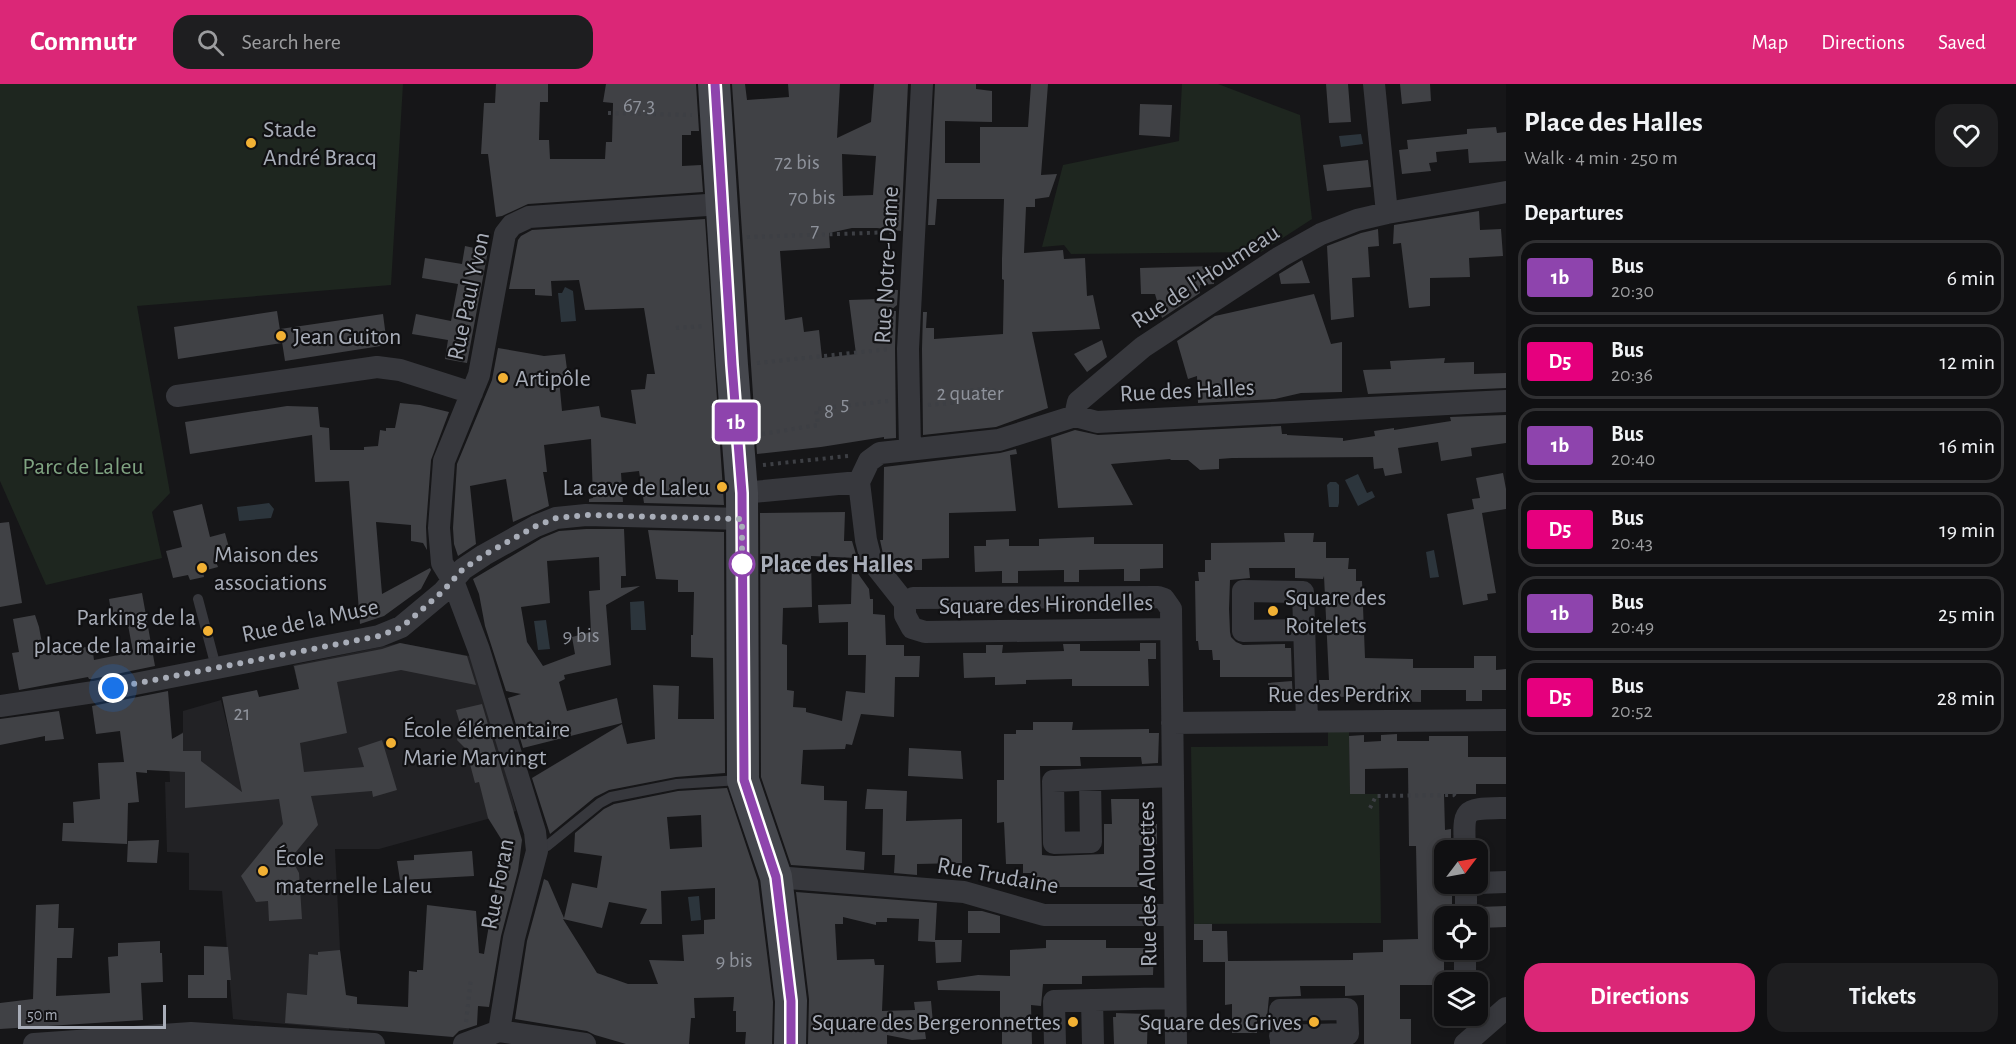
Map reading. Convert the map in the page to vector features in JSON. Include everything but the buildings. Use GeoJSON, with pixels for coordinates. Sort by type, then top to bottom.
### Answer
{"type":"FeatureCollection","features":[{"type":"Feature","properties":{"kind":"main road"},"geometry":{"type":"LineString","coordinates":[[714,84],[741,493],[744,780],[776,877],[791,1001],[790,1044]]}},
{"type":"Feature","properties":{"kind":"street","name":"Rue Notre-Dame"},"geometry":{"type":"LineString","coordinates":[[910,449],[908,349],[922,84]]}},
{"type":"Feature","properties":{"kind":"street"},"geometry":{"type":"LineString","coordinates":[[1374,84],[1387,213]]}},
{"type":"Feature","properties":{"kind":"street","name":"Rue de l'Houmeau"},"geometry":{"type":"LineString","coordinates":[[1075,416],[1078,402],[1143,347],[1280,257],[1321,234],[1357,220],[1387,213],[1506,192]]}},
{"type":"Feature","properties":{"kind":"street","name":"Rue Paul Yvon"},"geometry":{"type":"LineString","coordinates":[[453,581],[442,562],[440,540],[443,467],[479,375],[505,234],[512,225],[529,217],[722,204]]}},
{"type":"Feature","properties":{"kind":"street"},"geometry":{"type":"LineString","coordinates":[[177,396],[377,367],[400,370],[472,393]]}},
{"type":"Feature","properties":{"kind":"street","name":"Rue des Halles"},"geometry":{"type":"LineString","coordinates":[[1075,416],[1097,422],[1506,401]]}},
{"type":"Feature","properties":{"kind":"street"},"geometry":{"type":"LineString","coordinates":[[741,493],[859,482],[869,461],[876,455],[888,451],[999,440],[1075,416]]}},
{"type":"Feature","properties":{"kind":"street","name":"Square des Hirondelles"},"geometry":{"type":"LineString","coordinates":[[859,482],[866,540],[871,560],[905,603],[905,615],[912,628],[925,632],[1171,629]]}},
{"type":"Feature","properties":{"kind":"street","name":"Rue de la Muse"},"geometry":{"type":"LineString","coordinates":[[0,706],[94,692],[379,636],[402,627],[424,609],[463,569],[484,555],[536,526],[556,518],[741,493]]}},
{"type":"Feature","properties":{"kind":"street","name":"Rue Foran"},"geometry":{"type":"LineString","coordinates":[[453,581],[479,650],[535,832],[537,851],[514,938],[499,1031]]}},
{"type":"Feature","properties":{"kind":"street","name":"Square des Hirondelles"},"geometry":{"type":"LineString","coordinates":[[905,603],[913,598],[1158,597],[1164,599],[1171,609],[1172,723]]}},
{"type":"Feature","properties":{"kind":"street"},"geometry":{"type":"LineString","coordinates":[[1304,630],[1307,721]]}},
{"type":"Feature","properties":{"kind":"street","name":"Rue des Perdrix"},"geometry":{"type":"LineString","coordinates":[[1172,723],[1506,720]]}},
{"type":"Feature","properties":{"kind":"street","name":"Rue des Alouettes"},"geometry":{"type":"LineString","coordinates":[[1172,723],[1176,1044]]}},
{"type":"Feature","properties":{"kind":"street"},"geometry":{"type":"LineString","coordinates":[[1090,780],[1173,776]]}},
{"type":"Feature","properties":{"kind":"street"},"geometry":{"type":"LineString","coordinates":[[1465,840],[1464,821],[1468,813],[1477,809],[1506,808]]}},
{"type":"Feature","properties":{"kind":"street","name":"Rue Trudaine"},"geometry":{"type":"LineString","coordinates":[[776,877],[964,892],[1044,915],[1174,915]]}},
{"type":"Feature","properties":{"kind":"street"},"geometry":{"type":"LineString","coordinates":[[1488,883],[1506,882]]}},
{"type":"Feature","properties":{"kind":"street"},"geometry":{"type":"LineString","coordinates":[[1055,1044],[1054,1000],[1175,999]]}},
{"type":"Feature","properties":{"kind":"street"},"geometry":{"type":"LineString","coordinates":[[1092,1000],[1093,1044]]}},
{"type":"Feature","properties":{"kind":"street"},"geometry":{"type":"LineString","coordinates":[[1470,1031],[1506,1008]]}},
{"type":"Feature","properties":{"kind":"street"},"geometry":{"type":"LineString","coordinates":[[466,1043],[499,1031],[585,1044]]}},
{"type":"Feature","properties":{"kind":"street"},"geometry":{"type":"LineString","coordinates":[[34,1044],[191,1033],[361,1043]]}},
{"type":"Feature","properties":{"kind":"lane"},"geometry":{"type":"LineString","coordinates":[[198,599],[216,667]]}},
{"type":"Feature","properties":{"kind":"lane"},"geometry":{"type":"LineString","coordinates":[[537,851],[547,846],[592,809],[611,797],[677,784],[744,780]]}},
{"type":"Feature","properties":{"kind":"path"},"geometry":{"type":"LineString","coordinates":[[608,113],[717,115]]}},
{"type":"Feature","properties":{"kind":"path"},"geometry":{"type":"LineString","coordinates":[[725,238],[914,232]]}},
{"type":"Feature","properties":{"kind":"path"},"geometry":{"type":"LineString","coordinates":[[756,363],[822,355],[908,349]]}},
{"type":"Feature","properties":{"kind":"path"},"geometry":{"type":"LineString","coordinates":[[737,437],[818,425],[816,409],[909,402],[952,403],[953,392],[987,389],[1001,392]]}},
{"type":"Feature","properties":{"kind":"path"},"geometry":{"type":"LineString","coordinates":[[741,493],[858,454],[876,455]]}},
{"type":"Feature","properties":{"kind":"path"},"geometry":{"type":"LineString","coordinates":[[1370,808],[1376,796],[1454,795],[1468,813]]}},
{"type":"Feature","properties":{"kind":"path"},"geometry":{"type":"LineString","coordinates":[[466,1043],[471,978]]}},
{"type":"Feature","properties":{"kind":"shaded area"},"geometry":{"type":"Polygon","coordinates":[[[1361,134],[1363,144],[1341,147],[1339,136],[1361,134]]]}},
{"type":"Feature","properties":{"kind":"shaded area"},"geometry":{"type":"Polygon","coordinates":[[[565,287],[573,291],[576,321],[561,322],[558,293],[562,293],[565,287]]]}},
{"type":"Feature","properties":{"kind":"shaded area"},"geometry":{"type":"Polygon","coordinates":[[[1358,474],[1367,493],[1372,491],[1375,497],[1358,506],[1345,480],[1358,474]]]}},
{"type":"Feature","properties":{"kind":"shaded area"},"geometry":{"type":"Polygon","coordinates":[[[1330,482],[1336,482],[1339,485],[1338,507],[1329,507],[1327,485],[1330,482]]]}},
{"type":"Feature","properties":{"kind":"shaded area"},"geometry":{"type":"Polygon","coordinates":[[[269,503],[274,509],[271,518],[239,521],[237,507],[269,503]]]}},
{"type":"Feature","properties":{"kind":"shaded area"},"geometry":{"type":"Polygon","coordinates":[[[1434,550],[1439,577],[1430,578],[1426,552],[1434,550]]]}},
{"type":"Feature","properties":{"kind":"shaded area"},"geometry":{"type":"Polygon","coordinates":[[[644,601],[646,630],[631,630],[630,602],[644,601]]]}},
{"type":"Feature","properties":{"kind":"shaded area"},"geometry":{"type":"Polygon","coordinates":[[[546,620],[550,649],[538,650],[534,621],[546,620]]]}},
{"type":"Feature","properties":{"kind":"shaded area"},"geometry":{"type":"Polygon","coordinates":[[[400,643],[475,657],[516,811],[379,849],[335,849],[340,950],[349,1030],[233,1019],[222,891],[189,890],[189,853],[167,852],[165,782],[170,782],[168,742],[183,732],[183,711],[221,700],[233,749],[284,739],[311,687],[311,681],[298,684],[293,665],[400,643]]]}},
{"type":"Feature","properties":{"kind":"shaded area"},"geometry":{"type":"Polygon","coordinates":[[[699,896],[701,920],[691,921],[688,897],[699,896]]]}},
{"type":"Feature","properties":{"kind":"green space","name":"Parc de Laleu"},"geometry":{"type":"Polygon","coordinates":[[[0,84],[403,84],[391,285],[137,306],[170,493],[152,512],[162,558],[46,585],[0,481],[0,84]]]}},
{"type":"Feature","properties":{"kind":"green space"},"geometry":{"type":"Polygon","coordinates":[[[1182,84],[1218,84],[1300,115],[1312,219],[1261,252],[1071,254],[1064,245],[1042,247],[1063,165],[1179,141],[1182,84]]]}},
{"type":"Feature","properties":{"kind":"green space"},"geometry":{"type":"Polygon","coordinates":[[[1328,731],[1349,731],[1350,794],[1379,794],[1381,923],[1194,924],[1191,747],[1328,746],[1328,731]]]}},
{"type":"Feature","properties":{"kind":"bus line","name":"1b"},"geometry":{"type":"LineString","coordinates":[[715,84],[742,493],[744,780],[776,877],[791,1001],[791,1044]]}},
{"type":"Feature","properties":{"kind":"place","name":"Stade André Bracq"},"geometry":{"type":"Point","coordinates":[251,143]}},
{"type":"Feature","properties":{"kind":"place","name":"Jean Guiton"},"geometry":{"type":"Point","coordinates":[281,336]}},
{"type":"Feature","properties":{"kind":"place","name":"Artipôle"},"geometry":{"type":"Point","coordinates":[503,378]}},
{"type":"Feature","properties":{"kind":"place","name":"La cave de Laleu"},"geometry":{"type":"Point","coordinates":[722,487]}},
{"type":"Feature","properties":{"kind":"place","name":"Place des Halles"},"geometry":{"type":"Point","coordinates":[742,564]}},
{"type":"Feature","properties":{"kind":"place","name":"Maison des associations"},"geometry":{"type":"Point","coordinates":[202,568]}},
{"type":"Feature","properties":{"kind":"place","name":"Square des Roitelets"},"geometry":{"type":"Point","coordinates":[1273,611]}},
{"type":"Feature","properties":{"kind":"place","name":"Parking de la place de la mairie"},"geometry":{"type":"Point","coordinates":[208,631]}},
{"type":"Feature","properties":{"kind":"place","name":"École élémentaire Marie Marvingt"},"geometry":{"type":"Point","coordinates":[391,743]}},
{"type":"Feature","properties":{"kind":"place","name":"École maternelle Laleu"},"geometry":{"type":"Point","coordinates":[263,871]}},
{"type":"Feature","properties":{"kind":"place","name":"Square des Bergeronnettes"},"geometry":{"type":"Point","coordinates":[1073,1022]}},
{"type":"Feature","properties":{"kind":"place","name":"Square des Grives"},"geometry":{"type":"Point","coordinates":[1314,1022]}},
{"type":"Feature","properties":{"kind":"route"},"geometry":{"type":"LineString","coordinates":[[113,688],[379,636],[402,627],[442,592],[463,569],[536,526],[556,518],[586,515],[742,519],[742,570],[742,564]]}}]}
